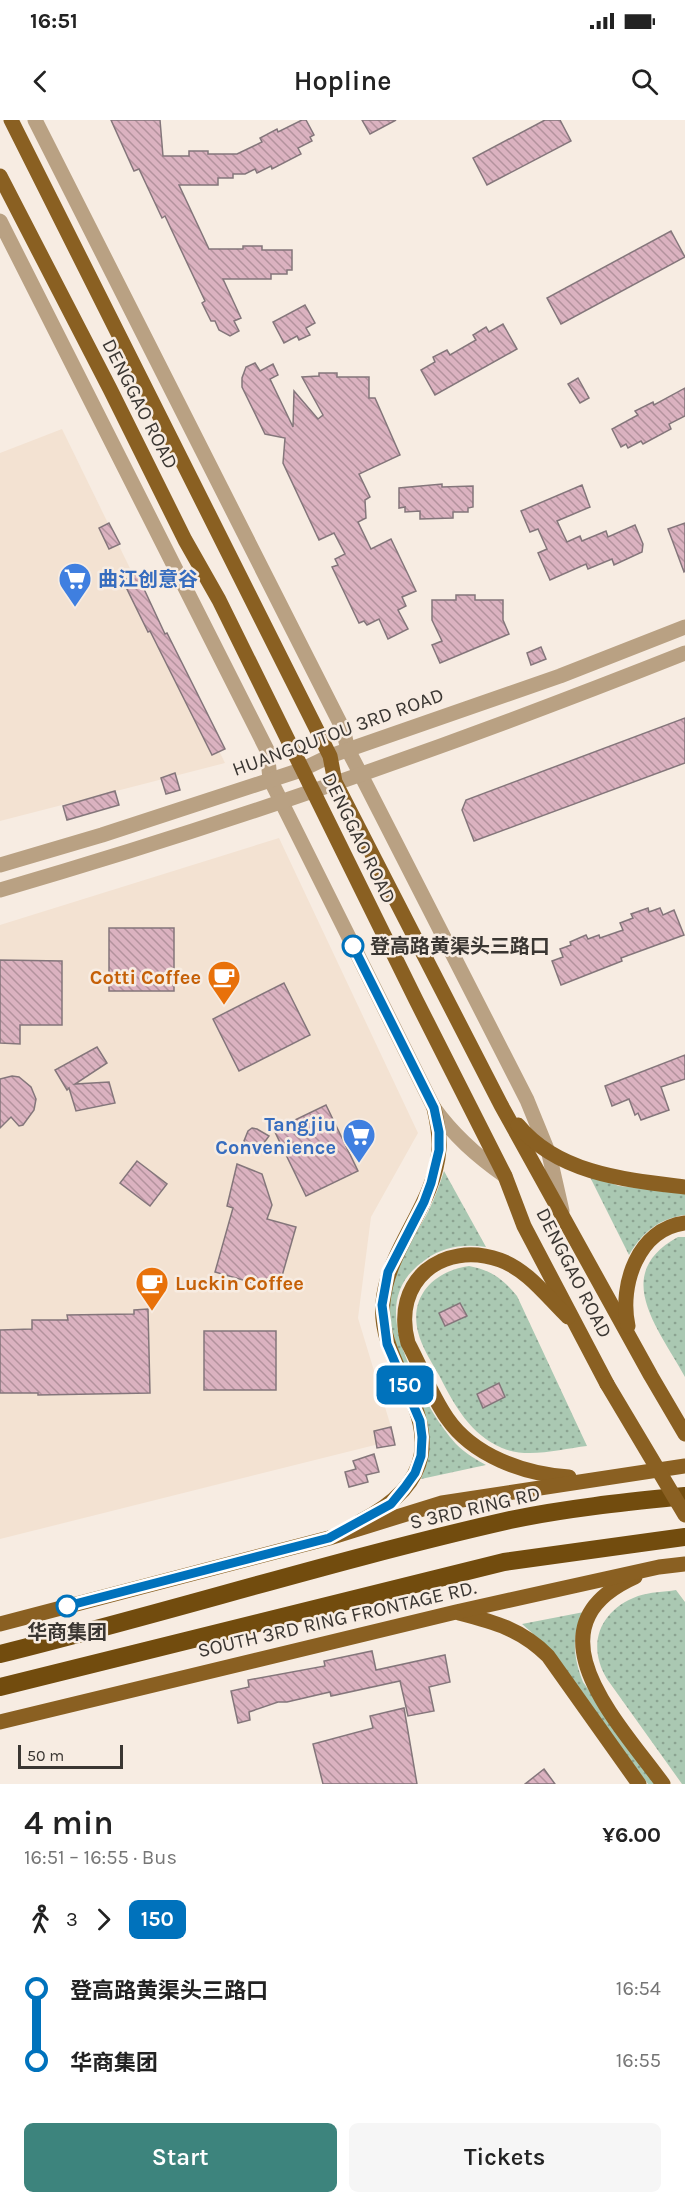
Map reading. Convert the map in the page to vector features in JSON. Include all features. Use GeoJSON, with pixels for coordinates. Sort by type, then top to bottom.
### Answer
{"type":"FeatureCollection","features":[{"type":"Feature","properties":{"kind":"highway","name":"S 3RD RING RD"},"geometry":{"type":"LineString","coordinates":[[0,1654],[511,1520],[622,1502],[685,1496]]}},
{"type":"Feature","properties":{"kind":"highway"},"geometry":{"type":"LineString","coordinates":[[0,1687],[504,1562],[685,1537]]}},
{"type":"Feature","properties":{"kind":"main road","name":"DENGGAO ROAD"},"geometry":{"type":"LineString","coordinates":[[11,120],[330,756],[335,782],[501,1105],[685,1434]]}},
{"type":"Feature","properties":{"kind":"main road","name":"DENGGAO ROAD"},"geometry":{"type":"LineString","coordinates":[[0,176],[105,378],[185,540],[219,600],[301,770],[505,1176],[524,1226],[607,1384],[685,1515]]}},
{"type":"Feature","properties":{"kind":"main road"},"geometry":{"type":"LineString","coordinates":[[501,1105],[521,1129],[548,1150],[578,1166],[616,1178],[685,1187]]}},
{"type":"Feature","properties":{"kind":"main road"},"geometry":{"type":"LineString","coordinates":[[329,1538],[391,1504],[415,1473],[421,1456],[420,1421],[387,1344],[382,1305],[388,1272],[424,1202],[433,1175],[439,1150],[439,1132],[434,1108]]}},
{"type":"Feature","properties":{"kind":"main road"},"geometry":{"type":"LineString","coordinates":[[631,1338],[626,1316],[626,1300],[628,1282],[638,1257],[659,1232],[685,1223]]}},
{"type":"Feature","properties":{"kind":"main road"},"geometry":{"type":"LineString","coordinates":[[576,1324],[529,1278],[514,1267],[500,1260],[464,1254],[432,1264],[421,1275],[411,1288],[407,1302],[405,1330],[408,1343],[447,1418],[479,1448],[513,1466],[552,1476],[596,1478]]}},
{"type":"Feature","properties":{"kind":"main road"},"geometry":{"type":"LineString","coordinates":[[0,1624],[329,1538],[442,1503],[685,1466]]}},
{"type":"Feature","properties":{"kind":"main road","name":"SOUTH 3RD RING FRONTAGE RD."},"geometry":{"type":"LineString","coordinates":[[0,1722],[456,1612],[659,1567],[685,1564]]}},
{"type":"Feature","properties":{"kind":"main road"},"geometry":{"type":"LineString","coordinates":[[659,1567],[613,1589],[602,1599],[591,1613],[583,1637],[584,1662],[592,1683],[663,1784]]}},
{"type":"Feature","properties":{"kind":"main road"},"geometry":{"type":"LineString","coordinates":[[456,1612],[500,1624],[521,1634],[538,1646],[548,1656],[639,1784]]}},
{"type":"Feature","properties":{"kind":"street"},"geometry":{"type":"LineString","coordinates":[[35,120],[344,729],[348,750],[527,1100],[548,1150],[564,1217]]}},
{"type":"Feature","properties":{"kind":"street"},"geometry":{"type":"LineString","coordinates":[[0,221],[267,750],[270,779],[434,1108],[447,1126],[476,1156],[505,1176]]}},
{"type":"Feature","properties":{"kind":"street","name":"HUANGQUTOU 3RD ROAD"},"geometry":{"type":"LineString","coordinates":[[0,865],[102,836],[301,770],[330,756],[560,676],[685,627]]}},
{"type":"Feature","properties":{"kind":"street"},"geometry":{"type":"LineString","coordinates":[[0,890],[109,859],[312,790],[568,699],[685,653]]}},
{"type":"Feature","properties":{"kind":"shaded area","name":"曲江创意谷"},"geometry":{"type":"Polygon","coordinates":[[[62,429],[225,763],[0,821],[0,453],[62,429]]]}},
{"type":"Feature","properties":{"kind":"shaded area"},"geometry":{"type":"Polygon","coordinates":[[[279,838],[418,1133],[371,1217],[358,1318],[395,1440],[0,1539],[0,925],[279,838]]]}},
{"type":"Feature","properties":{"kind":"green space"},"geometry":{"type":"Polygon","coordinates":[[[444,1171],[486,1247],[462,1246],[447,1249],[432,1255],[411,1272],[397,1300],[398,1331],[415,1379],[438,1421],[459,1447],[486,1465],[421,1479],[427,1459],[428,1427],[419,1398],[404,1368],[393,1337],[390,1292],[396,1271],[429,1210],[444,1171]]]}},
{"type":"Feature","properties":{"kind":"green space"},"geometry":{"type":"Polygon","coordinates":[[[589,1175],[619,1186],[685,1193],[685,1215],[659,1223],[652,1228],[629,1255],[589,1175]]]}},
{"type":"Feature","properties":{"kind":"green space"},"geometry":{"type":"Polygon","coordinates":[[[678,1237],[685,1237],[685,1377],[653,1321],[646,1303],[643,1285],[647,1268],[658,1252],[678,1237]]]}},
{"type":"Feature","properties":{"kind":"green space"},"geometry":{"type":"Polygon","coordinates":[[[469,1266],[496,1276],[517,1296],[587,1446],[533,1453],[502,1448],[472,1427],[451,1398],[418,1332],[417,1307],[427,1287],[436,1279],[445,1273],[469,1266]]]}},
{"type":"Feature","properties":{"kind":"green space"},"geometry":{"type":"Polygon","coordinates":[[[676,1590],[685,1602],[685,1784],[682,1784],[607,1679],[598,1653],[600,1630],[614,1610],[638,1596],[676,1590]]]}},
{"type":"Feature","properties":{"kind":"green space"},"geometry":{"type":"Polygon","coordinates":[[[584,1612],[575,1638],[575,1655],[583,1682],[655,1784],[648,1784],[547,1646],[522,1624],[584,1612]]]}},
{"type":"Feature","properties":{"kind":"building"},"geometry":{"type":"Polygon","coordinates":[[[111,120],[160,120],[163,156],[189,156],[189,151],[208,151],[208,154],[237,154],[262,142],[260,138],[277,129],[278,132],[306,120],[314,135],[310,137],[312,141],[298,148],[301,154],[272,169],[271,166],[257,173],[255,169],[245,174],[233,174],[233,178],[218,178],[218,185],[179,185],[209,249],[243,249],[243,246],[262,246],[262,250],[292,250],[292,270],[287,270],[287,274],[271,274],[271,279],[223,279],[241,318],[234,321],[239,331],[230,336],[219,330],[215,321],[211,321],[202,303],[205,301],[165,216],[162,218],[139,169],[134,171],[111,120]]]}},
{"type":"Feature","properties":{"kind":"building"},"geometry":{"type":"Polygon","coordinates":[[[362,120],[396,120],[370,134],[362,120]]]}},
{"type":"Feature","properties":{"kind":"building"},"geometry":{"type":"Polygon","coordinates":[[[545,120],[560,120],[571,141],[487,185],[473,158],[545,120]]]}},
{"type":"Feature","properties":{"kind":"building"},"geometry":{"type":"Polygon","coordinates":[[[671,231],[685,257],[561,324],[547,298],[671,231]]]}},
{"type":"Feature","properties":{"kind":"building"},"geometry":{"type":"Polygon","coordinates":[[[305,305],[315,323],[306,328],[310,335],[299,340],[297,336],[284,343],[273,322],[305,305]]]}},
{"type":"Feature","properties":{"kind":"building"},"geometry":{"type":"Polygon","coordinates":[[[503,324],[517,349],[435,395],[421,370],[435,362],[433,357],[447,350],[450,355],[476,340],[473,335],[486,327],[489,332],[503,324]]]}},
{"type":"Feature","properties":{"kind":"building"},"geometry":{"type":"Polygon","coordinates":[[[255,363],[260,371],[273,364],[278,375],[270,379],[293,427],[294,391],[318,419],[323,415],[302,377],[319,376],[319,373],[337,373],[337,377],[369,377],[369,398],[375,398],[400,455],[359,474],[370,497],[365,500],[366,518],[358,522],[371,549],[391,539],[416,591],[402,597],[406,606],[398,610],[408,629],[388,639],[379,619],[367,625],[364,621],[359,623],[332,567],[338,565],[335,559],[345,554],[334,533],[319,540],[283,463],[285,438],[265,434],[242,387],[246,367],[255,363]]]}},
{"type":"Feature","properties":{"kind":"building"},"geometry":{"type":"Polygon","coordinates":[[[578,378],[589,398],[580,403],[568,384],[578,378]]]}},
{"type":"Feature","properties":{"kind":"building"},"geometry":{"type":"Polygon","coordinates":[[[685,388],[685,416],[669,424],[671,429],[643,444],[641,441],[628,448],[626,444],[621,447],[612,429],[638,415],[635,411],[653,402],[654,405],[685,388]]]}},
{"type":"Feature","properties":{"kind":"building"},"geometry":{"type":"Polygon","coordinates":[[[442,484],[442,487],[473,486],[473,507],[468,508],[468,512],[453,512],[453,518],[420,519],[420,511],[405,512],[405,507],[399,508],[399,488],[442,484]]]}},
{"type":"Feature","properties":{"kind":"building"},"geometry":{"type":"Polygon","coordinates":[[[582,485],[590,507],[557,521],[567,542],[580,536],[582,541],[606,531],[608,537],[635,525],[643,544],[642,552],[614,565],[612,559],[588,569],[586,564],[550,580],[538,553],[547,549],[538,529],[530,532],[521,511],[582,485]]]}},
{"type":"Feature","properties":{"kind":"building"},"geometry":{"type":"Polygon","coordinates":[[[109,523],[120,544],[109,549],[99,528],[109,523]]]}},
{"type":"Feature","properties":{"kind":"building"},"geometry":{"type":"Polygon","coordinates":[[[685,523],[685,571],[684,572],[668,529],[685,523]]]}},
{"type":"Feature","properties":{"kind":"building"},"geometry":{"type":"Polygon","coordinates":[[[137,574],[165,634],[167,633],[225,749],[212,755],[123,581],[137,574]]]}},
{"type":"Feature","properties":{"kind":"building"},"geometry":{"type":"Polygon","coordinates":[[[456,595],[475,595],[475,600],[503,600],[503,620],[509,634],[440,663],[432,645],[442,641],[432,620],[432,600],[456,600],[456,595]]]}},
{"type":"Feature","properties":{"kind":"building"},"geometry":{"type":"Polygon","coordinates":[[[541,647],[546,659],[531,665],[527,653],[541,647]]]}},
{"type":"Feature","properties":{"kind":"building"},"geometry":{"type":"Polygon","coordinates":[[[685,718],[685,763],[474,841],[462,810],[466,800],[685,718]]]}},
{"type":"Feature","properties":{"kind":"building"},"geometry":{"type":"Polygon","coordinates":[[[175,773],[180,790],[166,794],[161,778],[175,773]]]}},
{"type":"Feature","properties":{"kind":"building"},"geometry":{"type":"Polygon","coordinates":[[[115,791],[119,805],[67,820],[63,806],[115,791]]]}},
{"type":"Feature","properties":{"kind":"building"},"geometry":{"type":"Polygon","coordinates":[[[648,908],[649,912],[660,908],[663,915],[674,910],[684,935],[621,958],[622,961],[561,985],[552,961],[563,957],[560,949],[586,935],[588,939],[599,935],[600,938],[623,930],[620,923],[633,918],[631,914],[648,908]]]}},
{"type":"Feature","properties":{"kind":"building"},"geometry":{"type":"Polygon","coordinates":[[[109,928],[174,928],[174,991],[109,991],[109,928]]]}},
{"type":"Feature","properties":{"kind":"building"},"geometry":{"type":"Polygon","coordinates":[[[0,960],[62,961],[62,1025],[20,1025],[20,1044],[0,1043],[0,960]]]}},
{"type":"Feature","properties":{"kind":"building"},"geometry":{"type":"Polygon","coordinates":[[[284,983],[310,1035],[239,1071],[213,1019],[284,983]]]}},
{"type":"Feature","properties":{"kind":"building"},"geometry":{"type":"Polygon","coordinates":[[[97,1047],[107,1063],[75,1084],[109,1082],[115,1103],[76,1111],[69,1088],[67,1090],[55,1070],[97,1047]]]}},
{"type":"Feature","properties":{"kind":"building"},"geometry":{"type":"Polygon","coordinates":[[[685,1055],[685,1079],[661,1087],[669,1110],[641,1120],[638,1113],[635,1115],[629,1099],[612,1106],[605,1086],[685,1055]]]}},
{"type":"Feature","properties":{"kind":"building"},"geometry":{"type":"Polygon","coordinates":[[[19,1077],[31,1087],[36,1099],[34,1110],[23,1125],[19,1126],[11,1117],[0,1128],[0,1079],[19,1077]]]}},
{"type":"Feature","properties":{"kind":"building"},"geometry":{"type":"Polygon","coordinates":[[[326,1105],[358,1171],[306,1196],[274,1130],[326,1105]]]}},
{"type":"Feature","properties":{"kind":"building"},"geometry":{"type":"Polygon","coordinates":[[[252,1128],[269,1136],[256,1150],[250,1150],[244,1141],[248,1131],[252,1128]]]}},
{"type":"Feature","properties":{"kind":"building"},"geometry":{"type":"Polygon","coordinates":[[[137,1161],[167,1184],[150,1206],[120,1183],[137,1161]]]}},
{"type":"Feature","properties":{"kind":"building"},"geometry":{"type":"Polygon","coordinates":[[[237,1164],[262,1174],[272,1205],[267,1219],[296,1227],[278,1290],[215,1272],[233,1208],[227,1206],[237,1164]]]}},
{"type":"Feature","properties":{"kind":"building"},"geometry":{"type":"Polygon","coordinates":[[[460,1303],[467,1316],[445,1326],[439,1313],[460,1303]]]}},
{"type":"Feature","properties":{"kind":"building"},"geometry":{"type":"Polygon","coordinates":[[[148,1309],[150,1393],[38,1395],[38,1393],[0,1393],[0,1330],[32,1329],[32,1320],[68,1320],[67,1315],[134,1314],[134,1310],[148,1309]]]}},
{"type":"Feature","properties":{"kind":"building"},"geometry":{"type":"Polygon","coordinates":[[[204,1331],[276,1331],[276,1390],[204,1390],[204,1331]]]}},
{"type":"Feature","properties":{"kind":"building"},"geometry":{"type":"Polygon","coordinates":[[[499,1383],[505,1397],[483,1408],[477,1394],[499,1383]]]}},
{"type":"Feature","properties":{"kind":"building"},"geometry":{"type":"Polygon","coordinates":[[[391,1427],[395,1445],[377,1448],[374,1431],[391,1427]]]}},
{"type":"Feature","properties":{"kind":"building"},"geometry":{"type":"Polygon","coordinates":[[[374,1454],[379,1472],[366,1475],[368,1482],[349,1487],[345,1472],[356,1469],[353,1461],[374,1454]]]}},
{"type":"Feature","properties":{"kind":"building"},"geometry":{"type":"Polygon","coordinates":[[[372,1651],[376,1670],[445,1655],[450,1682],[429,1687],[434,1711],[408,1716],[400,1681],[331,1696],[330,1692],[278,1702],[249,1712],[250,1720],[238,1723],[231,1691],[249,1687],[248,1680],[325,1666],[324,1661],[372,1651]]]}},
{"type":"Feature","properties":{"kind":"building"},"geometry":{"type":"Polygon","coordinates":[[[404,1708],[417,1784],[323,1784],[313,1744],[373,1728],[370,1716],[404,1708]]]}},
{"type":"Feature","properties":{"kind":"building"},"geometry":{"type":"Polygon","coordinates":[[[544,1769],[555,1784],[525,1784],[544,1769]]]}},
{"type":"Feature","properties":{"kind":"bus line","name":"150"},"geometry":{"type":"LineString","coordinates":[[67,1606],[329,1538],[391,1504],[415,1473],[421,1456],[420,1421],[387,1344],[382,1305],[388,1272],[424,1202],[431,1183],[439,1150],[439,1132],[434,1108],[353,946]]}},
{"type":"Feature","properties":{"kind":"place","name":"曲江创意谷"},"geometry":{"type":"Point","coordinates":[75,608]}},
{"type":"Feature","properties":{"kind":"place","name":"登高路黄渠头三路口"},"geometry":{"type":"Point","coordinates":[353,946]}},
{"type":"Feature","properties":{"kind":"place","name":"Cotti Coffee"},"geometry":{"type":"Point","coordinates":[224,1006]}},
{"type":"Feature","properties":{"kind":"place","name":"Tangjiu Convenience"},"geometry":{"type":"Point","coordinates":[359,1164]}},
{"type":"Feature","properties":{"kind":"place","name":"Luckin Coffee"},"geometry":{"type":"Point","coordinates":[152,1312]}},
{"type":"Feature","properties":{"kind":"place","name":"华商集团"},"geometry":{"type":"Point","coordinates":[67,1606]}}]}
